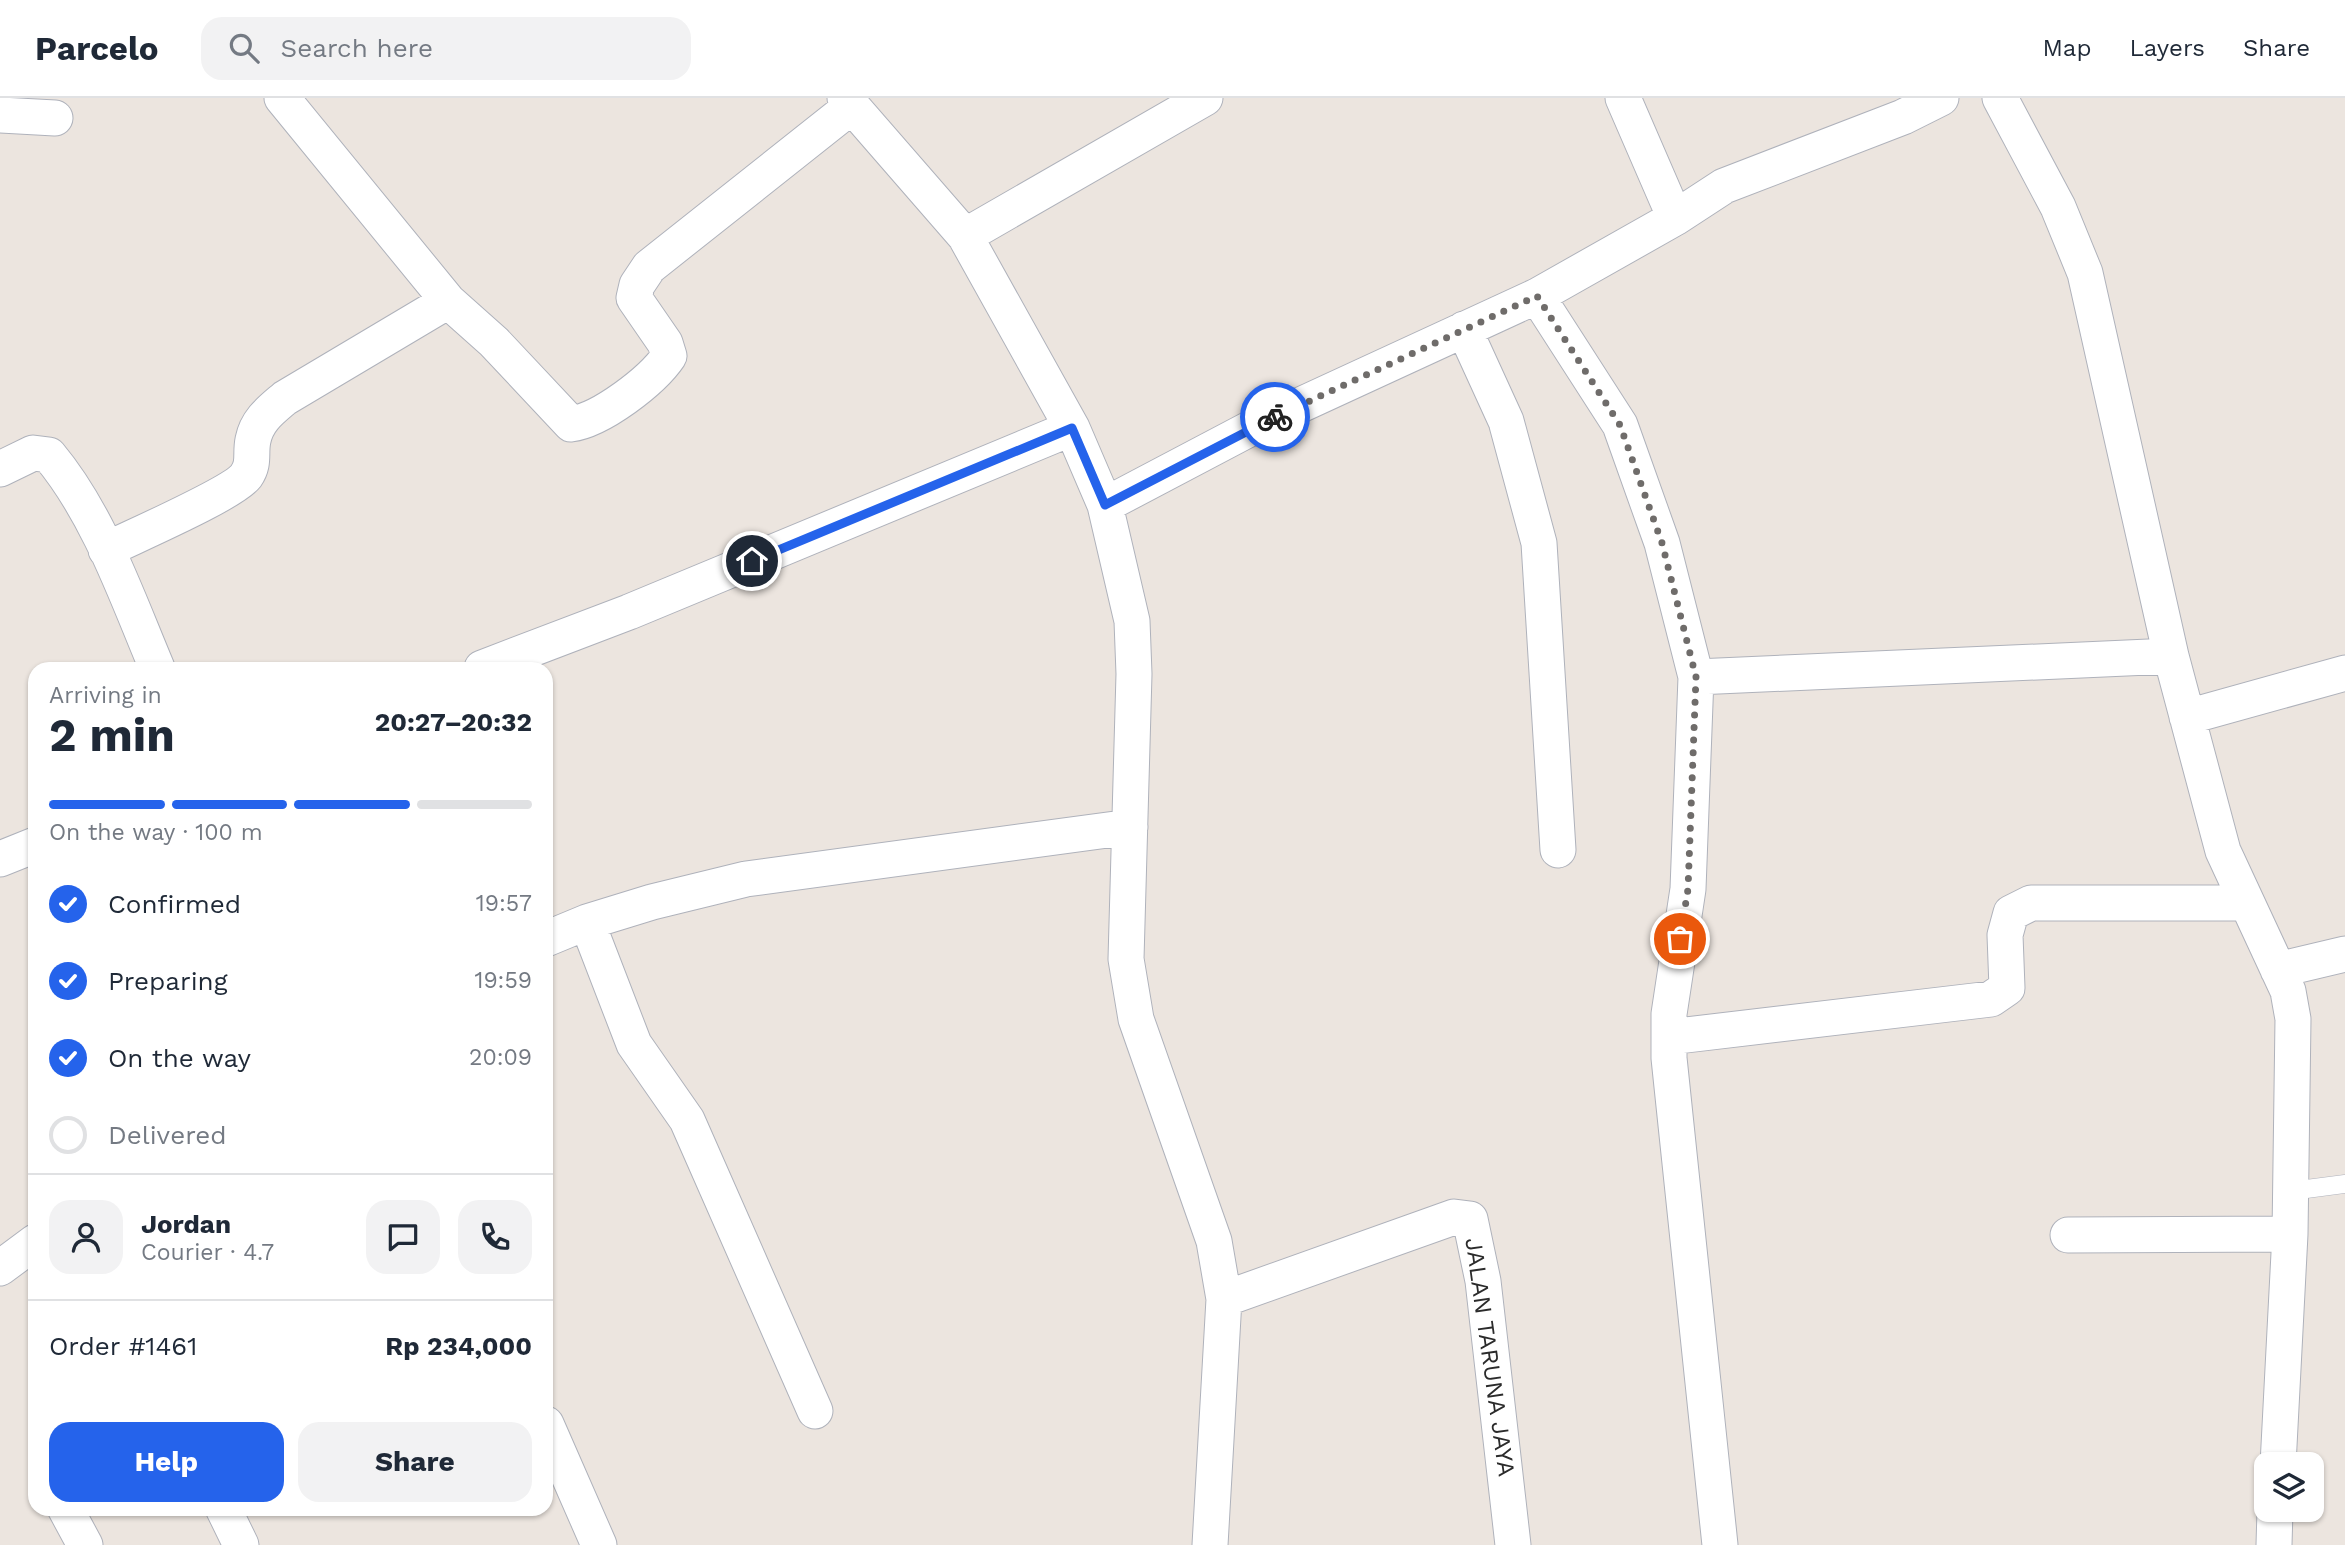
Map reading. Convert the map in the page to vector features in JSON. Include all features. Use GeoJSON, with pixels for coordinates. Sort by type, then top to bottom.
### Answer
{"type":"FeatureCollection","features":[{"type":"Feature","properties":{"kind":"street"},"geometry":{"type":"LineString","coordinates":[[282,98],[448,301],[494,342],[560,416],[571,424],[585,422],[655,376],[669,356],[666,343],[634,298],[637,285],[649,267],[848,102],[965,236],[1072,428],[1105,505],[1132,621],[1126,959],[1130,991],[1136,1019],[1214,1241],[1224,1299],[1207,1545]]}},
{"type":"Feature","properties":{"kind":"street"},"geometry":{"type":"LineString","coordinates":[[965,236],[1205,98]]}},
{"type":"Feature","properties":{"kind":"street"},"geometry":{"type":"LineString","coordinates":[[1623,98],[1675,218]]}},
{"type":"Feature","properties":{"kind":"street"},"geometry":{"type":"LineString","coordinates":[[1105,505],[1255,426],[1537,296],[1675,218],[1724,186],[1903,117],[1939,98]]}},
{"type":"Feature","properties":{"kind":"street"},"geometry":{"type":"LineString","coordinates":[[2000,98],[2058,207],[2085,273],[2171,656],[2223,851],[2288,991],[2293,1018],[2291,1191],[2279,1452]]}},
{"type":"Feature","properties":{"kind":"street"},"geometry":{"type":"LineString","coordinates":[[0,115],[55,118]]}},
{"type":"Feature","properties":{"kind":"street"},"geometry":{"type":"LineString","coordinates":[[1537,296],[1620,425],[1662,543],[1696,677],[1688,889],[1669,1014],[1669,1058],[1720,1545]]}},
{"type":"Feature","properties":{"kind":"street"},"geometry":{"type":"LineString","coordinates":[[106,550],[225,491],[245,478],[254,460],[253,440],[264,415],[285,398],[448,301]]}},
{"type":"Feature","properties":{"kind":"street"},"geometry":{"type":"LineString","coordinates":[[1465,329],[1506,422],[1539,543],[1558,850]]}},
{"type":"Feature","properties":{"kind":"street"},"geometry":{"type":"LineString","coordinates":[[498,662],[629,612],[1072,428]]}},
{"type":"Feature","properties":{"kind":"street"},"geometry":{"type":"LineString","coordinates":[[0,469],[33,453],[48,455],[61,470],[106,550],[155,662]]}},
{"type":"Feature","properties":{"kind":"street"},"geometry":{"type":"LineString","coordinates":[[1696,677],[2171,656]]}},
{"type":"Feature","properties":{"kind":"street"},"geometry":{"type":"LineString","coordinates":[[2187,717],[2345,673]]}},
{"type":"Feature","properties":{"kind":"street"},"geometry":{"type":"LineString","coordinates":[[553,936],[587,922],[746,879],[1130,827]]}},
{"type":"Feature","properties":{"kind":"street"},"geometry":{"type":"LineString","coordinates":[[0,859],[28,848]]}},
{"type":"Feature","properties":{"kind":"street"},"geometry":{"type":"LineString","coordinates":[[1669,1037],[1991,999],[2007,988],[2005,935],[2011,914],[2031,903],[2247,903]]}},
{"type":"Feature","properties":{"kind":"street"},"geometry":{"type":"LineString","coordinates":[[587,922],[634,1044],[655,1078],[687,1120],[815,1411]]}},
{"type":"Feature","properties":{"kind":"street"},"geometry":{"type":"LineString","coordinates":[[2278,970],[2345,954]]}},
{"type":"Feature","properties":{"kind":"street","name":"JALAN TARUNA JAYA"},"geometry":{"type":"LineString","coordinates":[[1224,1299],[1454,1217],[1470,1219],[1483,1281],[1508,1481],[1513,1545]]}},
{"type":"Feature","properties":{"kind":"street"},"geometry":{"type":"LineString","coordinates":[[2068,1235],[2290,1234]]}},
{"type":"Feature","properties":{"kind":"street"},"geometry":{"type":"LineString","coordinates":[[0,1268],[28,1247]]}},
{"type":"Feature","properties":{"kind":"street"},"geometry":{"type":"LineString","coordinates":[[553,1440],[599,1545]]}},
{"type":"Feature","properties":{"kind":"street"},"geometry":{"type":"LineString","coordinates":[[69,1516],[85,1545]]}},
{"type":"Feature","properties":{"kind":"street"},"geometry":{"type":"LineString","coordinates":[[227,1516],[241,1545]]}},
{"type":"Feature","properties":{"kind":"street"},"geometry":{"type":"LineString","coordinates":[[2273,1545],[2274,1522]]}},
{"type":"Feature","properties":{"kind":"lane"},"geometry":{"type":"LineString","coordinates":[[2291,1191],[2345,1184]]}},
{"type":"Feature","properties":{"kind":"way so far"},"geometry":{"type":"LineString","coordinates":[[1275,417],[1537,296],[1600,389],[1620,425],[1662,543],[1696,677],[1688,889],[1680,939]]}},
{"type":"Feature","properties":{"kind":"route"},"geometry":{"type":"LineString","coordinates":[[752,561],[1072,428],[1105,505],[1275,417]]}}]}
